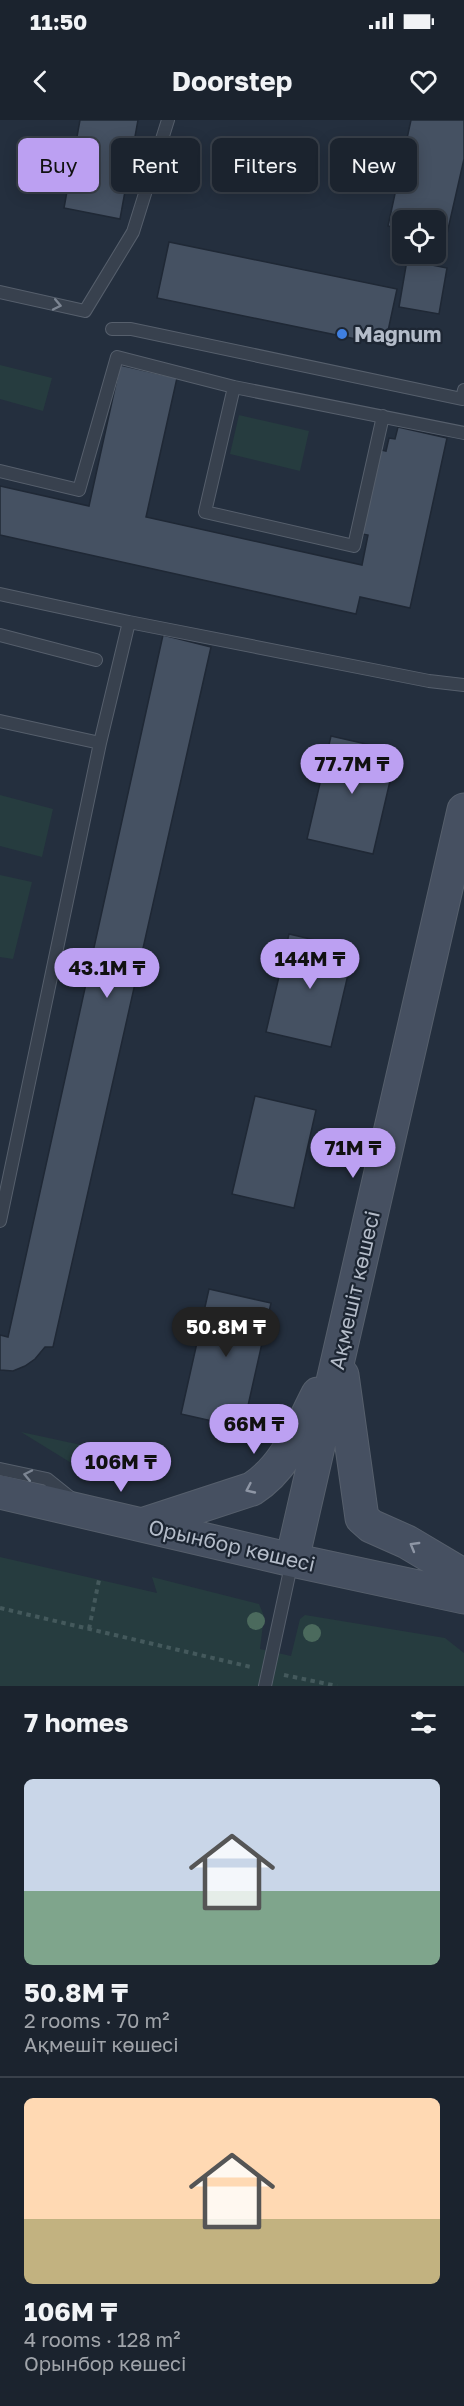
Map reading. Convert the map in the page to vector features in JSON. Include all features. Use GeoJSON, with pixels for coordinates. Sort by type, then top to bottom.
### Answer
{"type":"FeatureCollection","features":[{"type":"Feature","properties":{"kind":"street","name":"Ақмешіт көшесі"},"geometry":{"type":"LineString","coordinates":[[292,1560],[462,825]]}},
{"type":"Feature","properties":{"kind":"street"},"geometry":{"type":"LineString","coordinates":[[144,1524],[252,1490],[264,1481],[283,1462],[339,1355]]}},
{"type":"Feature","properties":{"kind":"street"},"geometry":{"type":"LineString","coordinates":[[339,1355],[362,1518],[371,1526],[407,1542],[458,1593]]}},
{"type":"Feature","properties":{"kind":"street","name":"Орынбор көшесі"},"geometry":{"type":"LineString","coordinates":[[0,1492],[292,1560],[458,1593]]}},
{"type":"Feature","properties":{"kind":"lane"},"geometry":{"type":"LineString","coordinates":[[0,292],[85,311],[133,232],[168,120]]}},
{"type":"Feature","properties":{"kind":"lane"},"geometry":{"type":"LineString","coordinates":[[112,329],[130,329],[462,399],[464,390]]}},
{"type":"Feature","properties":{"kind":"lane"},"geometry":{"type":"LineString","coordinates":[[0,471],[79,490],[117,357],[234,387],[464,433]]}},
{"type":"Feature","properties":{"kind":"lane"},"geometry":{"type":"LineString","coordinates":[[234,387],[205,512],[354,546],[383,416]]}},
{"type":"Feature","properties":{"kind":"lane"},"geometry":{"type":"LineString","coordinates":[[0,594],[129,622],[429,681],[464,685]]}},
{"type":"Feature","properties":{"kind":"lane"},"geometry":{"type":"LineString","coordinates":[[0,1221],[99,743],[129,622]]}},
{"type":"Feature","properties":{"kind":"lane"},"geometry":{"type":"LineString","coordinates":[[0,635],[96,660]]}},
{"type":"Feature","properties":{"kind":"lane"},"geometry":{"type":"LineString","coordinates":[[0,721],[99,743]]}},
{"type":"Feature","properties":{"kind":"lane"},"geometry":{"type":"LineString","coordinates":[[0,1469],[47,1479],[87,1511]]}},
{"type":"Feature","properties":{"kind":"lane"},"geometry":{"type":"LineString","coordinates":[[265,1686],[292,1560]]}},
{"type":"Feature","properties":{"kind":"path"},"geometry":{"type":"LineString","coordinates":[[89,1629],[99,1580]]}},
{"type":"Feature","properties":{"kind":"path"},"geometry":{"type":"LineString","coordinates":[[0,1608],[337,1686]]}},
{"type":"Feature","properties":{"kind":"green space"},"geometry":{"type":"Polygon","coordinates":[[[0,365],[52,378],[43,411],[0,399],[0,365]]]}},
{"type":"Feature","properties":{"kind":"green space"},"geometry":{"type":"Polygon","coordinates":[[[239,415],[309,431],[300,471],[230,454],[239,415]]]}},
{"type":"Feature","properties":{"kind":"green space"},"geometry":{"type":"Polygon","coordinates":[[[0,795],[53,809],[42,857],[0,846],[0,795]]]}},
{"type":"Feature","properties":{"kind":"green space"},"geometry":{"type":"Polygon","coordinates":[[[0,875],[32,882],[13,959],[0,957],[0,875]]]}},
{"type":"Feature","properties":{"kind":"green space"},"geometry":{"type":"Polygon","coordinates":[[[21,1432],[132,1456],[113,1471],[73,1464],[21,1432]]]}},
{"type":"Feature","properties":{"kind":"green space"},"geometry":{"type":"Polygon","coordinates":[[[0,1557],[157,1593],[152,1577],[259,1604],[264,1616],[260,1649],[291,1656],[300,1619],[305,1615],[445,1638],[464,1653],[464,1686],[0,1686],[0,1557]]]}},
{"type":"Feature","properties":{"kind":"building"},"geometry":{"type":"Polygon","coordinates":[[[80,120],[138,120],[135,138],[111,138],[111,192],[125,192],[120,219],[64,208],[67,192],[99,192],[99,138],[77,138],[80,120]]]}},
{"type":"Feature","properties":{"kind":"building"},"geometry":{"type":"Polygon","coordinates":[[[411,120],[464,120],[464,159],[446,238],[446,210],[392,210],[392,227],[388,226],[395,192],[417,192],[417,138],[407,138],[411,120]]]}},
{"type":"Feature","properties":{"kind":"building"},"geometry":{"type":"Polygon","coordinates":[[[169,242],[397,289],[385,345],[157,298],[169,242]]]}},
{"type":"Feature","properties":{"kind":"building"},"geometry":{"type":"Polygon","coordinates":[[[406,264],[427,264],[447,268],[439,314],[399,307],[406,264]]]}},
{"type":"Feature","properties":{"kind":"building"},"geometry":{"type":"Polygon","coordinates":[[[120,365],[177,378],[146,517],[362,565],[368,535],[362,534],[381,450],[386,451],[389,438],[395,439],[398,427],[447,438],[410,608],[360,597],[356,614],[0,535],[0,486],[89,506],[120,365]]]}},
{"type":"Feature","properties":{"kind":"building"},"geometry":{"type":"Polygon","coordinates":[[[163,635],[211,647],[53,1347],[45,1347],[35,1359],[25,1366],[13,1371],[0,1370],[0,1335],[8,1337],[163,635]]]}},
{"type":"Feature","properties":{"kind":"building"},"geometry":{"type":"Polygon","coordinates":[[[331,736],[397,751],[373,854],[307,839],[331,736]]]}},
{"type":"Feature","properties":{"kind":"building"},"geometry":{"type":"Polygon","coordinates":[[[289,934],[354,949],[331,1047],[266,1032],[289,934]]]}},
{"type":"Feature","properties":{"kind":"building"},"geometry":{"type":"Polygon","coordinates":[[[255,1096],[316,1110],[294,1208],[232,1194],[255,1096]]]}},
{"type":"Feature","properties":{"kind":"building"},"geometry":{"type":"Polygon","coordinates":[[[209,1289],[271,1303],[243,1428],[181,1414],[209,1289]]]}},
{"type":"Feature","properties":{"kind":"place","name":"Magnum"},"geometry":{"type":"Point","coordinates":[342,334]}}]}
